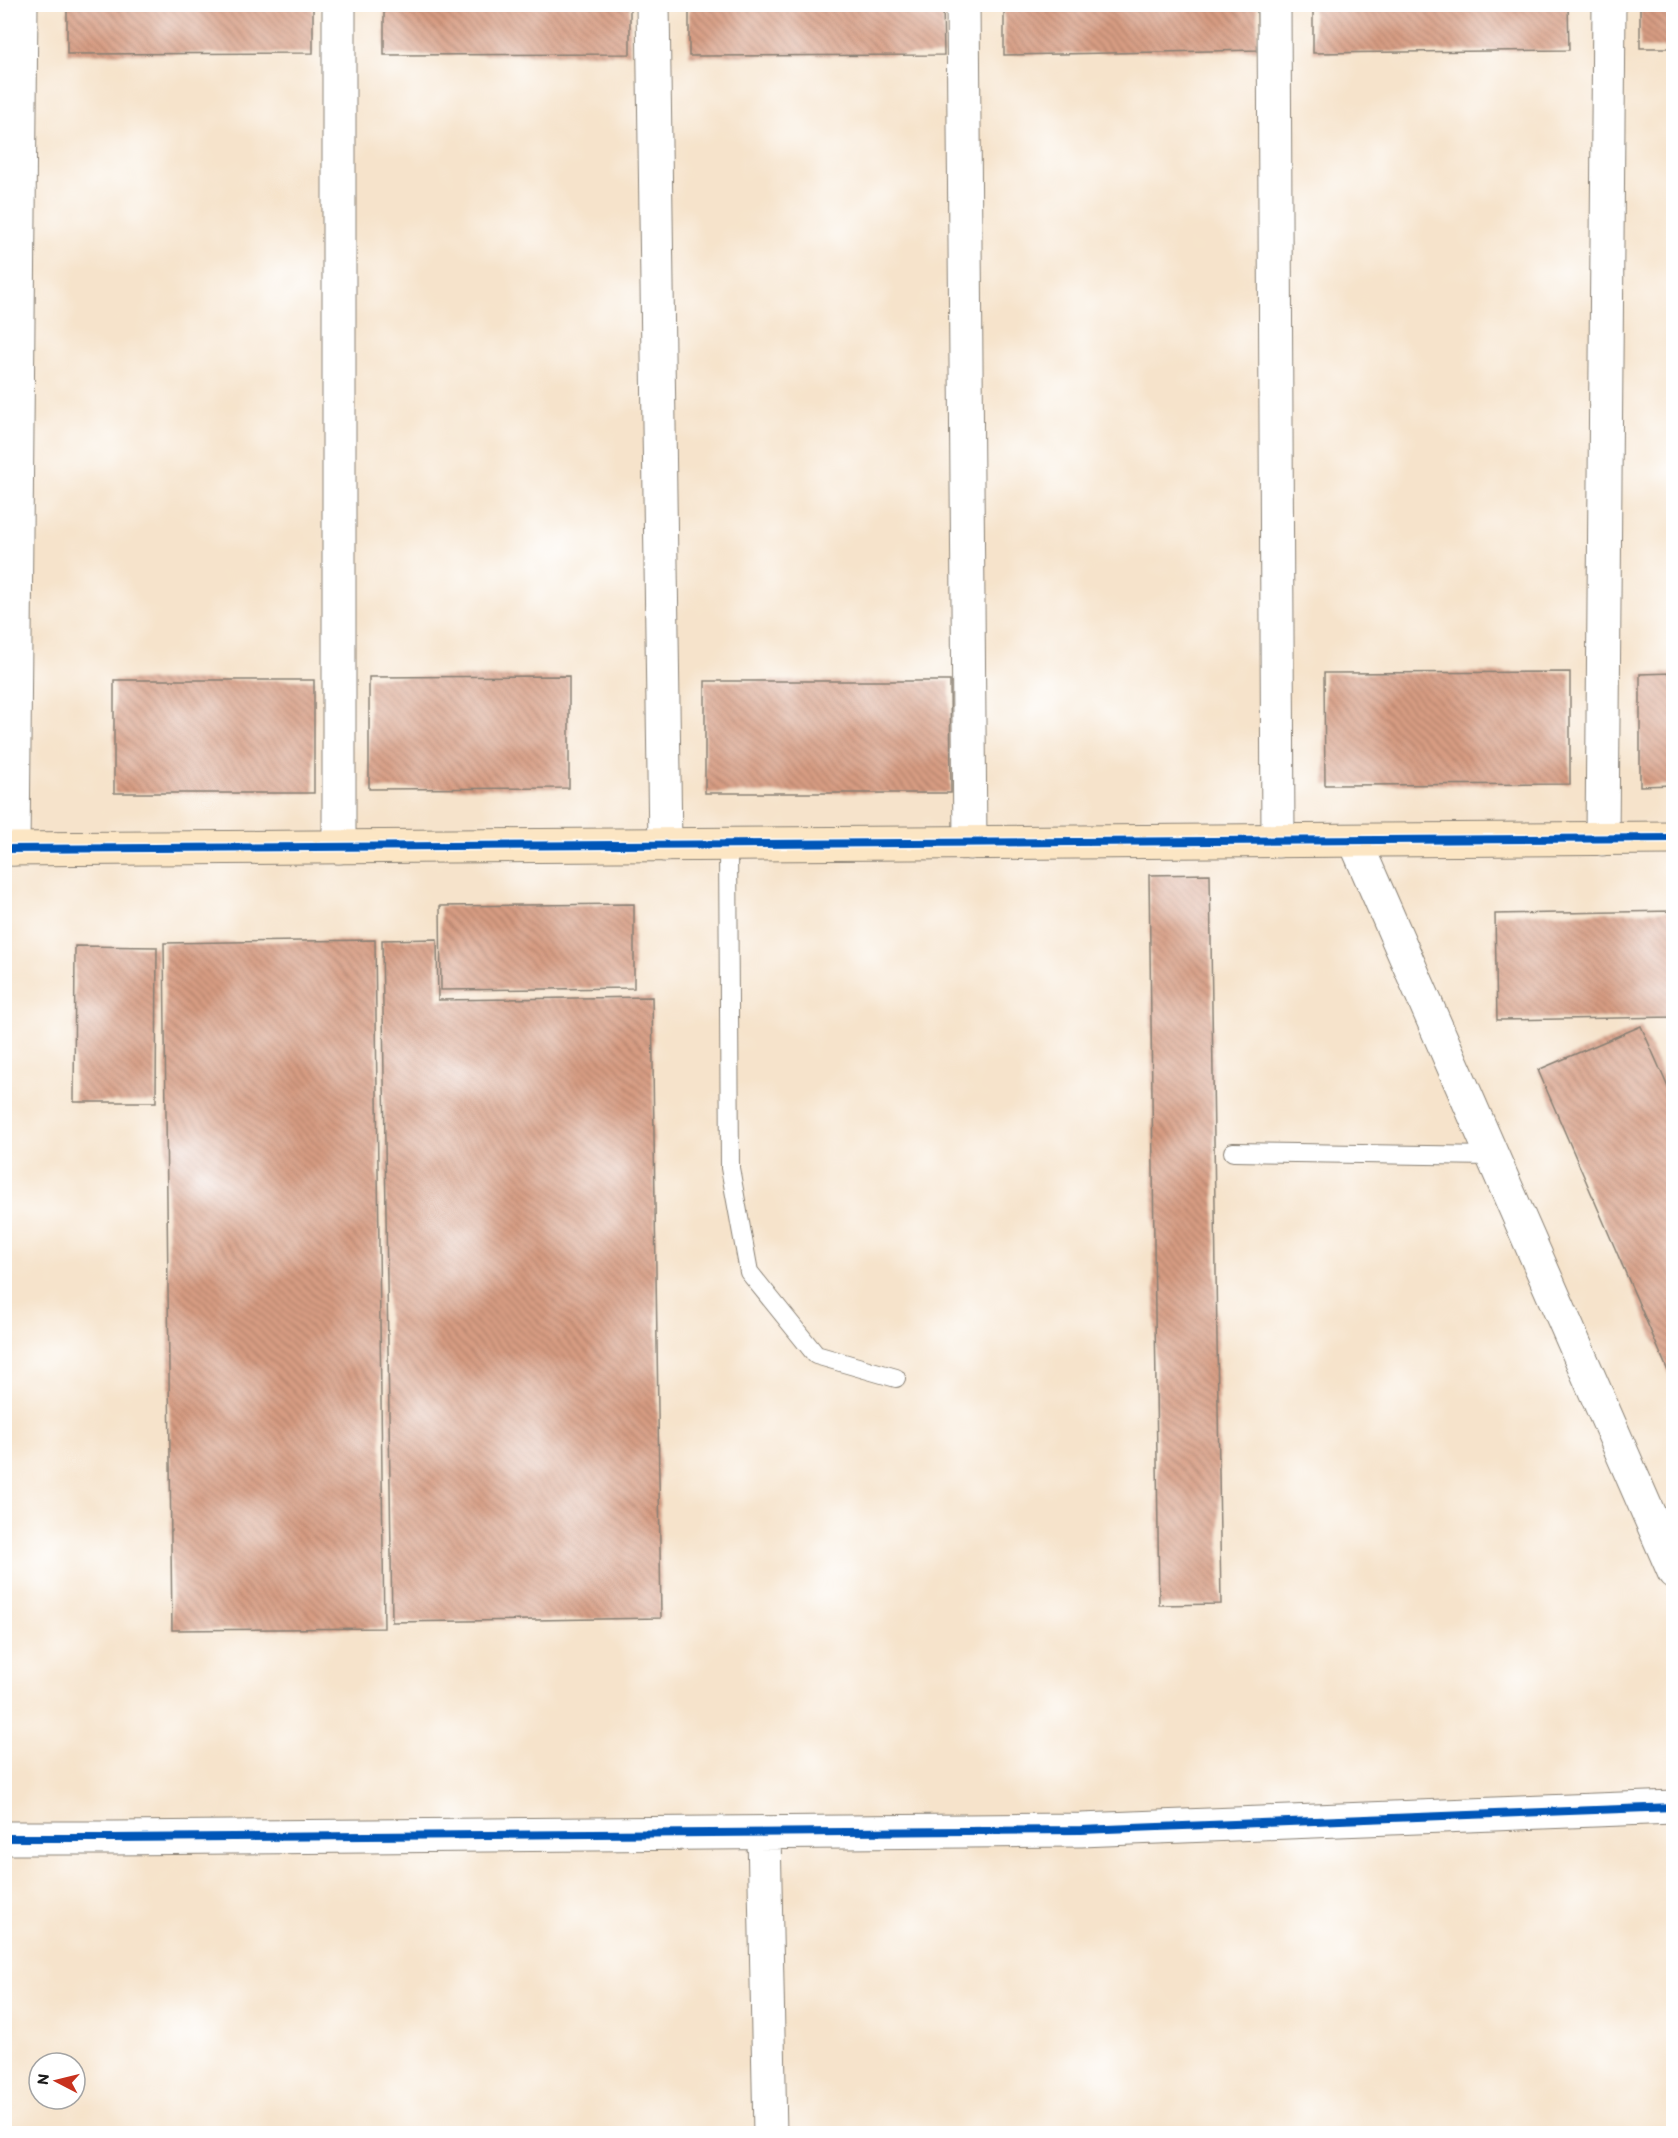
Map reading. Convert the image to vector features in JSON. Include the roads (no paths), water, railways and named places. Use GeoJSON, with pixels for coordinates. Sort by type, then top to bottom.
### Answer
{"type":"FeatureCollection","features":[{"type":"Feature","properties":{"kind":"street"},"geometry":{"type":"LineString","coordinates":[[21,4],[9,849],[1674,838]]}},
{"type":"Feature","properties":{"kind":"street"},"geometry":{"type":"LineString","coordinates":[[339,4],[339,847]]}},
{"type":"Feature","properties":{"kind":"street"},"geometry":{"type":"LineString","coordinates":[[653,4],[666,845]]}},
{"type":"Feature","properties":{"kind":"street"},"geometry":{"type":"LineString","coordinates":[[963,4],[970,843]]}},
{"type":"Feature","properties":{"kind":"street"},"geometry":{"type":"LineString","coordinates":[[1274,4],[1278,841]]}},
{"type":"Feature","properties":{"kind":"street"},"geometry":{"type":"LineString","coordinates":[[1602,839],[1609,4]]}},
{"type":"Feature","properties":{"kind":"street"},"geometry":{"type":"LineString","coordinates":[[1355,841],[1674,1572]]}},
{"type":"Feature","properties":{"kind":"street"},"geometry":{"type":"LineString","coordinates":[[4,1838],[1081,1830],[1674,1808]]}},
{"type":"Feature","properties":{"kind":"street"},"geometry":{"type":"LineString","coordinates":[[764,1833],[770,2133]]}},
{"type":"Feature","properties":{"kind":"lane"},"geometry":{"type":"LineString","coordinates":[[728,845],[730,1167],[749,1272],[816,1355],[896,1378]]}},
{"type":"Feature","properties":{"kind":"lane"},"geometry":{"type":"LineString","coordinates":[[1233,1152],[1492,1156]]}}]}
